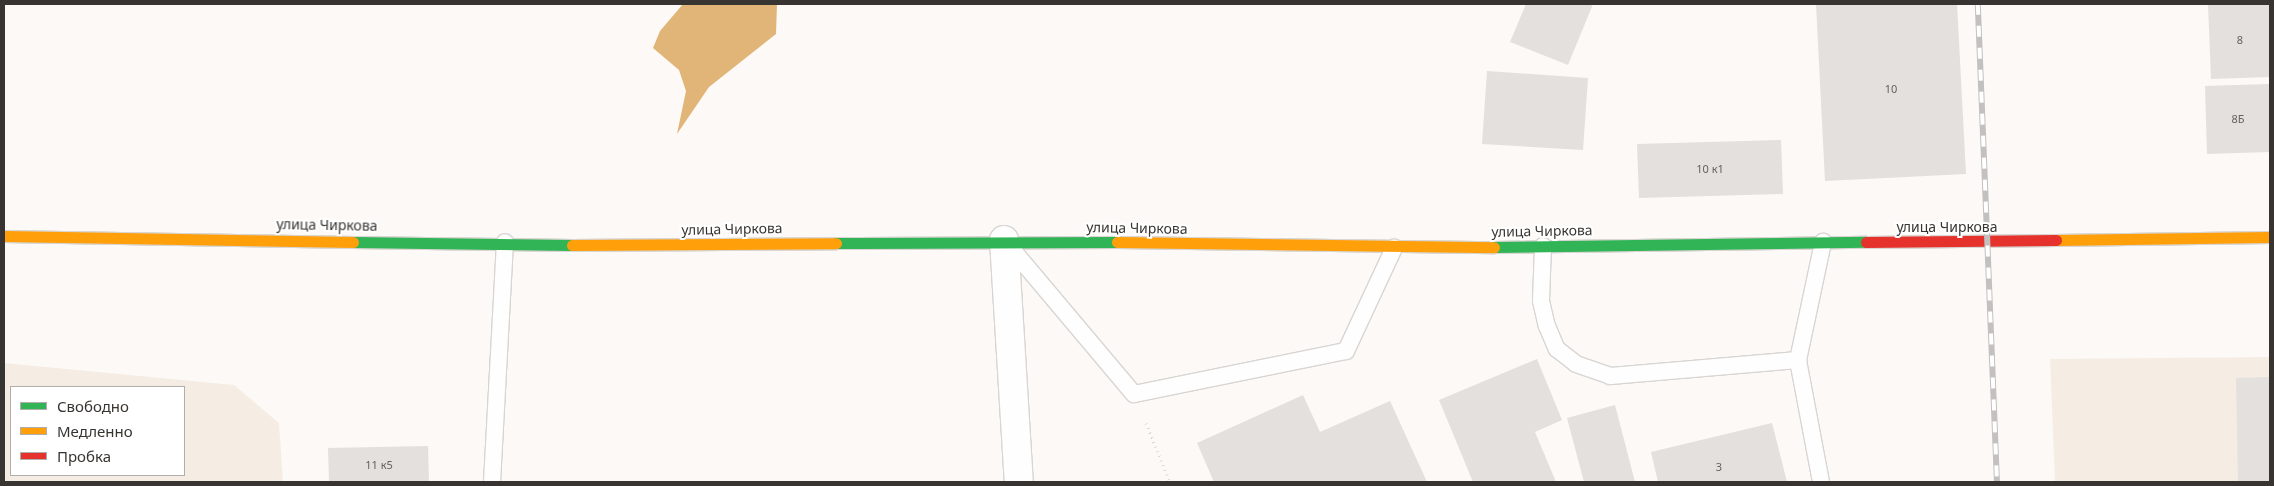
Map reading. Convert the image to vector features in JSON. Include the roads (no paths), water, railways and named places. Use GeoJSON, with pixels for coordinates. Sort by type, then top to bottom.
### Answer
{"type":"FeatureCollection","features":[{"type":"Feature","properties":{"kind":"main road","name":"улица Чиркова"},"geometry":{"type":"LineString","coordinates":[[4,236],[505,242],[634,246],[1004,240],[1394,248],[2270,237]]}},
{"type":"Feature","properties":{"kind":"street"},"geometry":{"type":"LineString","coordinates":[[1004,240],[1019,482]]}},
{"type":"Feature","properties":{"kind":"lane"},"geometry":{"type":"LineString","coordinates":[[1004,240],[1134,394],[1346,351],[1394,248]]}},
{"type":"Feature","properties":{"kind":"lane"},"geometry":{"type":"LineString","coordinates":[[492,482],[505,242]]}},
{"type":"Feature","properties":{"kind":"lane"},"geometry":{"type":"LineString","coordinates":[[1822,482],[1798,360],[1823,242]]}},
{"type":"Feature","properties":{"kind":"lane"},"geometry":{"type":"LineString","coordinates":[[1543,246],[1541,301],[1547,326],[1557,348],[1576,364],[1610,376],[1798,360]]}},
{"type":"Feature","properties":{"kind":"railway"},"geometry":{"type":"LineString","coordinates":[[1978,4],[1997,482]]}}]}
